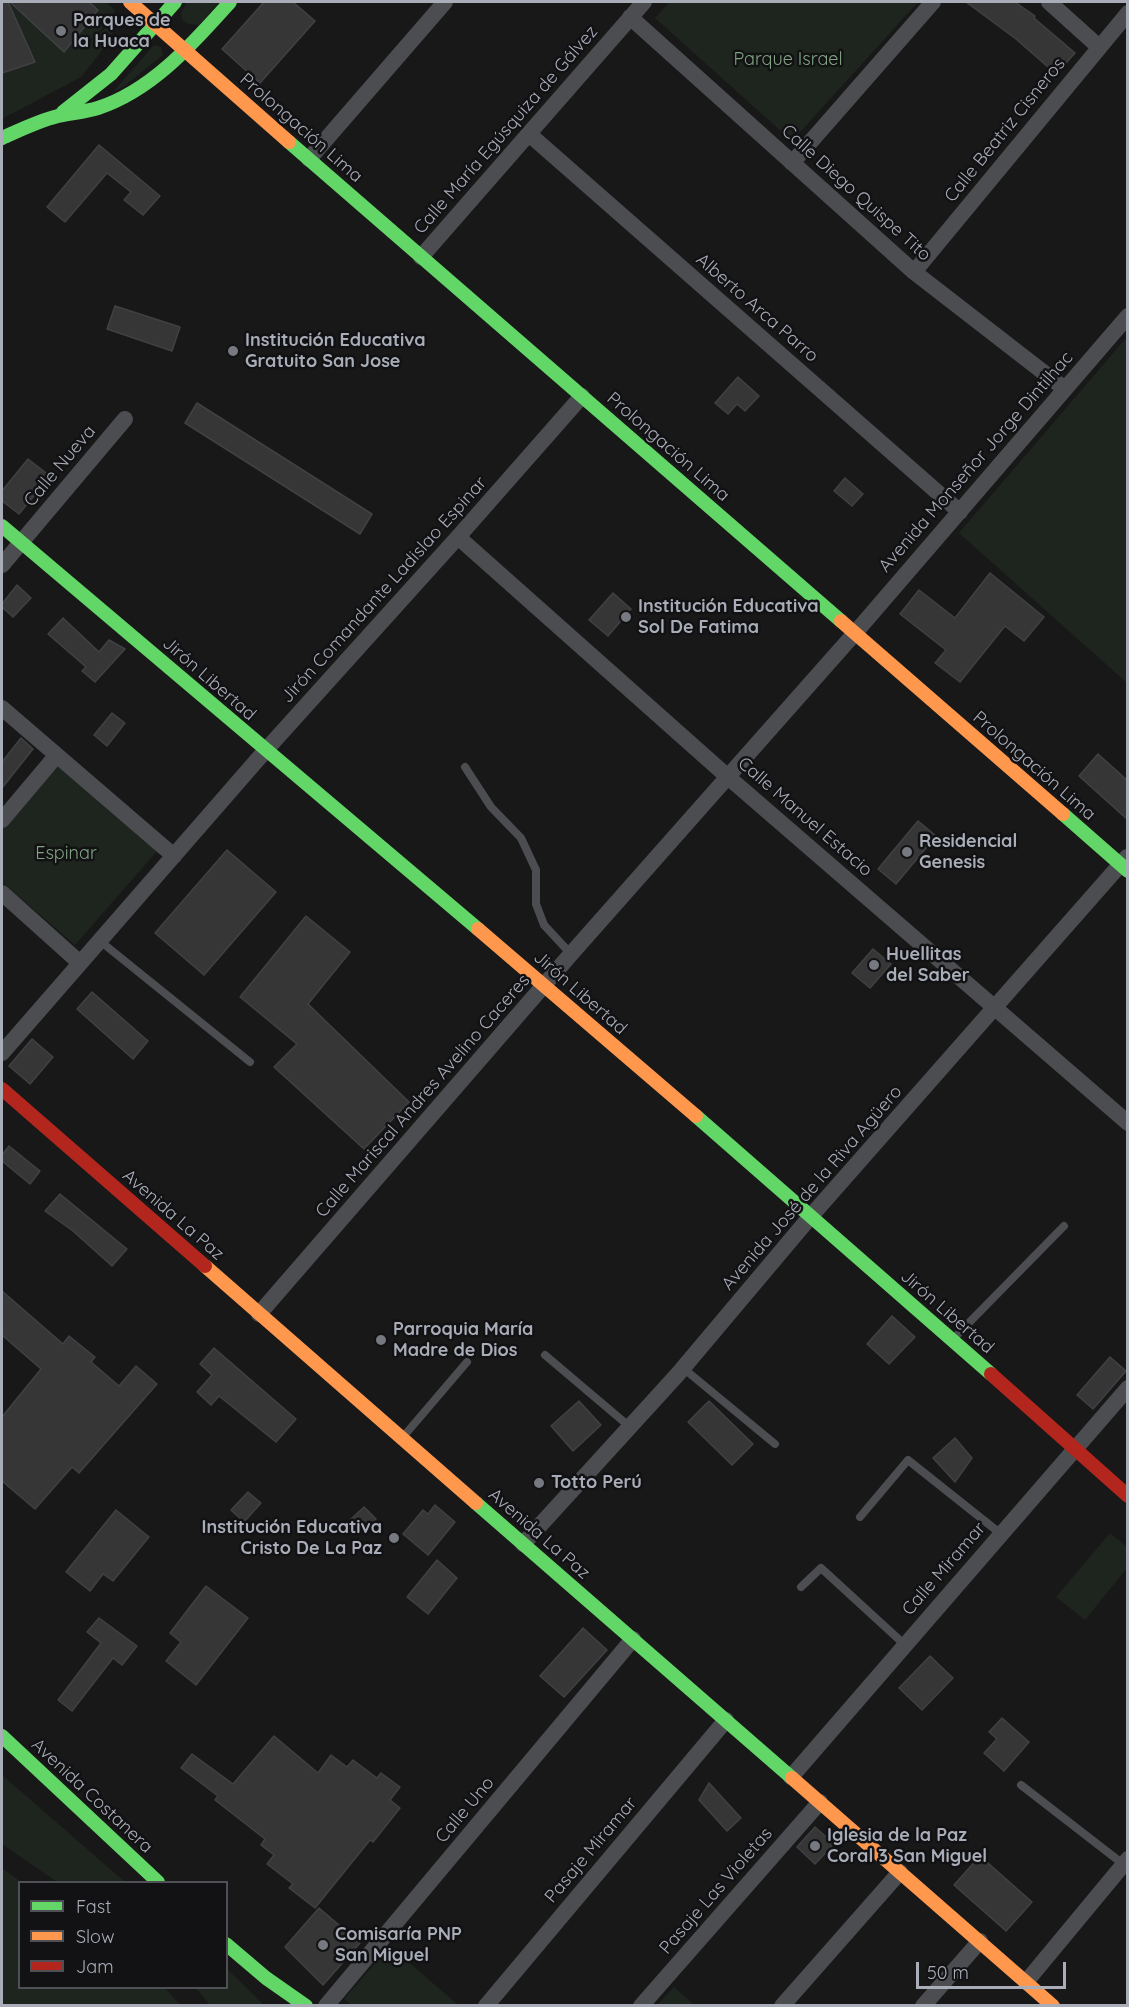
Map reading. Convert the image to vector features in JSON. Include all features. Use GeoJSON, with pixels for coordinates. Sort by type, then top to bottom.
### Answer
{"type":"FeatureCollection","features":[{"type":"Feature","properties":{"kind":"street","name":"Prolongación Lima"},"geometry":{"type":"LineString","coordinates":[[130,2],[855,633],[1125,864]]}},
{"type":"Feature","properties":{"kind":"street"},"geometry":{"type":"LineString","coordinates":[[2,138],[60,115],[97,108],[120,98],[167,66],[230,2]]}},
{"type":"Feature","properties":{"kind":"street"},"geometry":{"type":"LineString","coordinates":[[309,159],[445,2]]}},
{"type":"Feature","properties":{"kind":"street","name":"Calle María Egúsquiza de Gálvez"},"geometry":{"type":"LineString","coordinates":[[422,257],[644,2]]}},
{"type":"Feature","properties":{"kind":"street"},"geometry":{"type":"LineString","coordinates":[[792,163],[933,2]]}},
{"type":"Feature","properties":{"kind":"street"},"geometry":{"type":"LineString","coordinates":[[1049,2],[1099,46]]}},
{"type":"Feature","properties":{"kind":"street"},"geometry":{"type":"LineString","coordinates":[[60,115],[111,74],[157,24],[169,4]]}},
{"type":"Feature","properties":{"kind":"street","name":"Calle Beatriz Cisneros"},"geometry":{"type":"LineString","coordinates":[[914,272],[1128,13]]}},
{"type":"Feature","properties":{"kind":"street","name":"Calle Diego Quispe Tito"},"geometry":{"type":"LineString","coordinates":[[630,17],[914,272],[1065,389]]}},
{"type":"Feature","properties":{"kind":"street","name":"Alberto Arca Parro"},"geometry":{"type":"LineString","coordinates":[[529,134],[960,512]]}},
{"type":"Feature","properties":{"kind":"street","name":"Avenida Monseñor Jorge Dintilhac"},"geometry":{"type":"LineString","coordinates":[[855,633],[1128,316]]}},
{"type":"Feature","properties":{"kind":"street","name":"Jirón Comandante Ladislao Espinar"},"geometry":{"type":"LineString","coordinates":[[2,1053],[265,751],[582,396]]}},
{"type":"Feature","properties":{"kind":"street","name":"Calle Nueva"},"geometry":{"type":"LineString","coordinates":[[2,565],[125,419]]}},
{"type":"Feature","properties":{"kind":"street","name":"Jirón Libertad"},"geometry":{"type":"LineString","coordinates":[[2,526],[811,1216],[1128,1496]]}},
{"type":"Feature","properties":{"kind":"street","name":"Calle Manuel Estacio"},"geometry":{"type":"LineString","coordinates":[[458,537],[728,777],[1128,1123]]}},
{"type":"Feature","properties":{"kind":"street","name":"Calle Mariscal Andres Avelino Caceres"},"geometry":{"type":"LineString","coordinates":[[259,1314],[571,954],[855,633]]}},
{"type":"Feature","properties":{"kind":"street"},"geometry":{"type":"LineString","coordinates":[[2,708],[174,856]]}},
{"type":"Feature","properties":{"kind":"street"},"geometry":{"type":"LineString","coordinates":[[2,819],[56,756]]}},
{"type":"Feature","properties":{"kind":"street","name":"Avenida José de la Riva Agüero"},"geometry":{"type":"LineString","coordinates":[[523,1544],[683,1368],[811,1216],[995,1007],[1125,864]]}},
{"type":"Feature","properties":{"kind":"street"},"geometry":{"type":"LineString","coordinates":[[2,893],[80,963]]}},
{"type":"Feature","properties":{"kind":"street","name":"Avenida La Paz"},"geometry":{"type":"LineString","coordinates":[[2,1089],[1053,2006]]}},
{"type":"Feature","properties":{"kind":"street","name":"Calle Miramar"},"geometry":{"type":"LineString","coordinates":[[791,1777],[1128,1388]]}},
{"type":"Feature","properties":{"kind":"street","name":"Calle Uno"},"geometry":{"type":"LineString","coordinates":[[326,2006],[633,1639]]}},
{"type":"Feature","properties":{"kind":"street","name":"Pasaje Miramar"},"geometry":{"type":"LineString","coordinates":[[486,2006],[726,1720]]}},
{"type":"Feature","properties":{"kind":"street","name":"Avenida Costanera"},"geometry":{"type":"LineString","coordinates":[[2,1736],[157,1881]]}},
{"type":"Feature","properties":{"kind":"street","name":"Pasaje Las Violetas"},"geometry":{"type":"LineString","coordinates":[[640,2006],[820,1802]]}},
{"type":"Feature","properties":{"kind":"street"},"geometry":{"type":"LineString","coordinates":[[1026,1982],[1125,1861]]}},
{"type":"Feature","properties":{"kind":"street"},"geometry":{"type":"LineString","coordinates":[[782,2006],[900,1872]]}},
{"type":"Feature","properties":{"kind":"street"},"geometry":{"type":"LineString","coordinates":[[923,2006],[980,1941]]}},
{"type":"Feature","properties":{"kind":"street"},"geometry":{"type":"LineString","coordinates":[[228,1946],[266,1978],[306,2006]]}},
{"type":"Feature","properties":{"kind":"lane"},"geometry":{"type":"LineString","coordinates":[[465,767],[491,807],[521,838],[536,870],[536,904],[544,925],[571,954]]}},
{"type":"Feature","properties":{"kind":"lane"},"geometry":{"type":"LineString","coordinates":[[100,941],[250,1062]]}},
{"type":"Feature","properties":{"kind":"lane"},"geometry":{"type":"LineString","coordinates":[[952,1340],[1064,1226]]}},
{"type":"Feature","properties":{"kind":"lane"},"geometry":{"type":"LineString","coordinates":[[546,1355],[630,1427]]}},
{"type":"Feature","properties":{"kind":"lane"},"geometry":{"type":"LineString","coordinates":[[402,1438],[467,1362]]}},
{"type":"Feature","properties":{"kind":"lane"},"geometry":{"type":"LineString","coordinates":[[683,1368],[775,1444]]}},
{"type":"Feature","properties":{"kind":"lane"},"geometry":{"type":"LineString","coordinates":[[860,1517],[908,1460],[1001,1534]]}},
{"type":"Feature","properties":{"kind":"lane"},"geometry":{"type":"LineString","coordinates":[[801,1587],[821,1568],[905,1645]]}},
{"type":"Feature","properties":{"kind":"lane"},"geometry":{"type":"LineString","coordinates":[[1021,1785],[1125,1861]]}},
{"type":"Feature","properties":{"kind":"green space"},"geometry":{"type":"Polygon","coordinates":[[[2,2],[10,2],[64,51],[98,10],[89,2],[105,2],[115,10],[112,19],[82,48],[118,17],[121,19],[101,52],[81,77],[2,119],[2,73],[35,62],[12,12],[2,15],[2,2]]]}},
{"type":"Feature","properties":{"kind":"green space"},"geometry":{"type":"Polygon","coordinates":[[[187,2],[219,2],[199,25],[189,24],[182,20],[181,13],[187,2]]]}},
{"type":"Feature","properties":{"kind":"green space","name":"Parque Israel"},"geometry":{"type":"Polygon","coordinates":[[[670,2],[918,2],[792,141],[655,18],[670,2]]]}},
{"type":"Feature","properties":{"kind":"green space"},"geometry":{"type":"Polygon","coordinates":[[[154,45],[161,47],[163,55],[123,87],[113,92],[154,45]]]}},
{"type":"Feature","properties":{"kind":"green space"},"geometry":{"type":"Polygon","coordinates":[[[1127,337],[1128,683],[959,533],[1127,337]]]}},
{"type":"Feature","properties":{"kind":"green space","name":"Espinar"},"geometry":{"type":"Polygon","coordinates":[[[52,759],[158,850],[75,945],[2,882],[2,817],[52,759]]]}},
{"type":"Feature","properties":{"kind":"green space"},"geometry":{"type":"Polygon","coordinates":[[[1110,1533],[1127,1547],[1127,1568],[1085,1620],[1056,1597],[1110,1533]]]}},
{"type":"Feature","properties":{"kind":"green space"},"geometry":{"type":"Polygon","coordinates":[[[2,1775],[124,1881],[56,1881],[2,1844],[2,1775]]]}},
{"type":"Feature","properties":{"kind":"green space"},"geometry":{"type":"Polygon","coordinates":[[[2,1868],[20,1881],[18,1989],[166,1989],[180,2005],[2,2005],[2,1868]]]}},
{"type":"Feature","properties":{"kind":"green space"},"geometry":{"type":"Polygon","coordinates":[[[390,1946],[457,2004],[353,2006],[344,1999],[390,1946]]]}},
{"type":"Feature","properties":{"kind":"green space"},"geometry":{"type":"Polygon","coordinates":[[[228,1970],[264,2005],[210,2005],[197,1989],[228,1989],[228,1970]]]}},
{"type":"Feature","properties":{"kind":"green space"},"geometry":{"type":"Polygon","coordinates":[[[674,1987],[694,2005],[657,2005],[674,1987]]]}},
{"type":"Feature","properties":{"kind":"building"},"geometry":{"type":"Polygon","coordinates":[[[2,2],[8,2],[35,62],[2,73],[2,2]]]}},
{"type":"Feature","properties":{"kind":"building","name":"Parques de la Huaca"},"geometry":{"type":"Polygon","coordinates":[[[10,2],[89,2],[98,10],[64,52],[10,2]]]}},
{"type":"Feature","properties":{"kind":"building"},"geometry":{"type":"Polygon","coordinates":[[[264,2],[293,2],[315,21],[260,83],[222,49],[264,2]]]}},
{"type":"Feature","properties":{"kind":"building"},"geometry":{"type":"Polygon","coordinates":[[[966,2],[1015,2],[1035,16],[1034,18],[1075,53],[1056,74],[1016,39],[966,2]]]}},
{"type":"Feature","properties":{"kind":"building"},"geometry":{"type":"Polygon","coordinates":[[[99,145],[160,196],[143,215],[124,200],[131,192],[107,173],[65,222],[47,207],[99,145]]]}},
{"type":"Feature","properties":{"kind":"building"},"geometry":{"type":"Polygon","coordinates":[[[115,306],[180,327],[172,351],[107,329],[115,306]]]}},
{"type":"Feature","properties":{"kind":"building"},"geometry":{"type":"Polygon","coordinates":[[[738,377],[759,396],[745,411],[737,404],[728,414],[715,403],[738,377]]]}},
{"type":"Feature","properties":{"kind":"building"},"geometry":{"type":"Polygon","coordinates":[[[197,403],[372,514],[360,534],[185,423],[197,403]]]}},
{"type":"Feature","properties":{"kind":"building"},"geometry":{"type":"Polygon","coordinates":[[[28,459],[50,476],[19,514],[2,501],[2,491],[28,459]]]}},
{"type":"Feature","properties":{"kind":"building"},"geometry":{"type":"Polygon","coordinates":[[[845,478],[863,494],[852,506],[834,491],[845,478]]]}},
{"type":"Feature","properties":{"kind":"building"},"geometry":{"type":"Polygon","coordinates":[[[990,573],[1044,617],[1024,641],[1005,626],[960,682],[935,663],[946,650],[900,614],[919,590],[955,618],[990,573]]]}},
{"type":"Feature","properties":{"kind":"building"},"geometry":{"type":"Polygon","coordinates":[[[17,585],[31,598],[13,617],[2,607],[2,604],[17,585]]]}},
{"type":"Feature","properties":{"kind":"building"},"geometry":{"type":"Polygon","coordinates":[[[613,593],[631,609],[608,636],[589,620],[613,593]]]}},
{"type":"Feature","properties":{"kind":"building"},"geometry":{"type":"Polygon","coordinates":[[[63,618],[99,652],[109,640],[125,649],[95,682],[82,671],[86,667],[48,634],[63,618]]]}},
{"type":"Feature","properties":{"kind":"building"},"geometry":{"type":"Polygon","coordinates":[[[112,713],[125,723],[107,746],[94,735],[112,713]]]}},
{"type":"Feature","properties":{"kind":"building"},"geometry":{"type":"Polygon","coordinates":[[[21,738],[33,749],[2,788],[2,762],[21,738]]]}},
{"type":"Feature","properties":{"kind":"building"},"geometry":{"type":"Polygon","coordinates":[[[1098,754],[1128,781],[1128,820],[1079,776],[1098,754]]]}},
{"type":"Feature","properties":{"kind":"building","name":"Residencial Genesis"},"geometry":{"type":"Polygon","coordinates":[[[918,821],[936,836],[896,884],[878,869],[918,821]]]}},
{"type":"Feature","properties":{"kind":"building"},"geometry":{"type":"Polygon","coordinates":[[[227,850],[276,892],[204,975],[155,933],[227,850]]]}},
{"type":"Feature","properties":{"kind":"building"},"geometry":{"type":"Polygon","coordinates":[[[306,916],[350,952],[308,1004],[409,1102],[364,1149],[274,1067],[297,1044],[240,997],[306,916]]]}},
{"type":"Feature","properties":{"kind":"building","name":"Huellitas del Saber"},"geometry":{"type":"Polygon","coordinates":[[[873,949],[891,964],[870,988],[852,973],[873,949]]]}},
{"type":"Feature","properties":{"kind":"building"},"geometry":{"type":"Polygon","coordinates":[[[92,992],[148,1041],[133,1059],[77,1009],[92,992]]]}},
{"type":"Feature","properties":{"kind":"building"},"geometry":{"type":"Polygon","coordinates":[[[32,1039],[53,1057],[30,1084],[9,1066],[32,1039]]]}},
{"type":"Feature","properties":{"kind":"building"},"geometry":{"type":"Polygon","coordinates":[[[9,1146],[40,1171],[30,1184],[2,1161],[2,1155],[9,1146]]]}},
{"type":"Feature","properties":{"kind":"building"},"geometry":{"type":"Polygon","coordinates":[[[60,1194],[127,1249],[112,1266],[73,1231],[45,1211],[60,1194]]]}},
{"type":"Feature","properties":{"kind":"building"},"geometry":{"type":"Polygon","coordinates":[[[2,1291],[63,1344],[69,1336],[95,1357],[91,1362],[119,1386],[136,1366],[157,1384],[79,1473],[72,1467],[35,1509],[2,1481],[2,1417],[41,1369],[2,1335],[2,1291]]]}},
{"type":"Feature","properties":{"kind":"building"},"geometry":{"type":"Polygon","coordinates":[[[892,1316],[915,1337],[889,1364],[867,1344],[892,1316]]]}},
{"type":"Feature","properties":{"kind":"building"},"geometry":{"type":"Polygon","coordinates":[[[214,1348],[296,1419],[276,1442],[219,1396],[211,1405],[197,1392],[212,1375],[200,1364],[214,1348]]]}},
{"type":"Feature","properties":{"kind":"building"},"geometry":{"type":"Polygon","coordinates":[[[1110,1357],[1126,1371],[1093,1409],[1077,1395],[1110,1357]]]}},
{"type":"Feature","properties":{"kind":"building"},"geometry":{"type":"Polygon","coordinates":[[[579,1401],[601,1425],[573,1451],[551,1426],[579,1401]]]}},
{"type":"Feature","properties":{"kind":"building"},"geometry":{"type":"Polygon","coordinates":[[[709,1401],[753,1444],[732,1465],[688,1422],[709,1401]]]}},
{"type":"Feature","properties":{"kind":"building"},"geometry":{"type":"Polygon","coordinates":[[[955,1438],[972,1458],[955,1482],[933,1458],[955,1438]]]}},
{"type":"Feature","properties":{"kind":"building"},"geometry":{"type":"Polygon","coordinates":[[[248,1492],[261,1503],[244,1522],[231,1510],[248,1492]]]}},
{"type":"Feature","properties":{"kind":"building"},"geometry":{"type":"Polygon","coordinates":[[[435,1505],[455,1522],[428,1555],[403,1534],[423,1510],[428,1514],[435,1505]]]}},
{"type":"Feature","properties":{"kind":"building"},"geometry":{"type":"Polygon","coordinates":[[[364,1507],[376,1519],[363,1533],[350,1520],[364,1507]]]}},
{"type":"Feature","properties":{"kind":"building"},"geometry":{"type":"Polygon","coordinates":[[[116,1510],[149,1537],[113,1581],[103,1574],[90,1591],[66,1572],[116,1510]]]}},
{"type":"Feature","properties":{"kind":"building"},"geometry":{"type":"Polygon","coordinates":[[[437,1560],[457,1578],[428,1614],[407,1597],[437,1560]]]}},
{"type":"Feature","properties":{"kind":"building"},"geometry":{"type":"Polygon","coordinates":[[[206,1586],[248,1618],[196,1685],[166,1661],[181,1642],[170,1633],[206,1586]]]}},
{"type":"Feature","properties":{"kind":"building"},"geometry":{"type":"Polygon","coordinates":[[[99,1618],[137,1646],[122,1665],[113,1658],[72,1711],[58,1700],[101,1643],[87,1632],[99,1618]]]}},
{"type":"Feature","properties":{"kind":"building"},"geometry":{"type":"Polygon","coordinates":[[[583,1628],[607,1650],[564,1697],[540,1676],[583,1628]]]}},
{"type":"Feature","properties":{"kind":"building"},"geometry":{"type":"Polygon","coordinates":[[[930,1656],[953,1678],[922,1710],[899,1688],[930,1656]]]}},
{"type":"Feature","properties":{"kind":"building"},"geometry":{"type":"Polygon","coordinates":[[[1002,1718],[1029,1742],[1004,1771],[984,1753],[997,1739],[989,1732],[1002,1718]]]}},
{"type":"Feature","properties":{"kind":"building"},"geometry":{"type":"Polygon","coordinates":[[[274,1736],[318,1773],[331,1755],[347,1767],[353,1760],[377,1778],[381,1773],[400,1787],[390,1800],[400,1808],[373,1842],[370,1840],[315,1908],[289,1888],[293,1884],[267,1864],[274,1855],[261,1845],[265,1839],[215,1800],[218,1796],[181,1768],[192,1754],[233,1784],[274,1736]]]}},
{"type":"Feature","properties":{"kind":"building"},"geometry":{"type":"Polygon","coordinates":[[[709,1783],[741,1818],[727,1831],[699,1800],[709,1783]]]}},
{"type":"Feature","properties":{"kind":"building","name":"Iglesia de la Paz Coral 3 San Miguel"},"geometry":{"type":"Polygon","coordinates":[[[815,1827],[834,1844],[815,1864],[797,1847],[815,1827]]]}},
{"type":"Feature","properties":{"kind":"building"},"geometry":{"type":"Polygon","coordinates":[[[980,1856],[1032,1902],[1006,1931],[954,1885],[980,1856]]]}},
{"type":"Feature","properties":{"kind":"building","name":"Comisaría PNP San Miguel"},"geometry":{"type":"Polygon","coordinates":[[[319,1908],[360,1943],[323,1985],[285,1947],[319,1908]]]}},
{"type":"Feature","properties":{"kind":"traffic: fast"},"geometry":{"type":"LineString","coordinates":[[63,112],[111,74],[175,2]]}},
{"type":"Feature","properties":{"kind":"traffic: fast"},"geometry":{"type":"LineString","coordinates":[[2,138],[51,118],[98,108],[137,90],[171,64],[230,2]]}},
{"type":"Feature","properties":{"kind":"traffic: fast"},"geometry":{"type":"LineString","coordinates":[[289,142],[841,621]]}},
{"type":"Feature","properties":{"kind":"traffic: fast"},"geometry":{"type":"LineString","coordinates":[[2,526],[478,929]]}},
{"type":"Feature","properties":{"kind":"traffic: fast"},"geometry":{"type":"LineString","coordinates":[[1063,814],[1128,871]]}},
{"type":"Feature","properties":{"kind":"traffic: fast"},"geometry":{"type":"LineString","coordinates":[[696,1116],[991,1374]]}},
{"type":"Feature","properties":{"kind":"traffic: fast"},"geometry":{"type":"LineString","coordinates":[[476,1503],[792,1778]]}},
{"type":"Feature","properties":{"kind":"traffic: fast"},"geometry":{"type":"LineString","coordinates":[[2,1736],[157,1881]]}},
{"type":"Feature","properties":{"kind":"traffic: fast"},"geometry":{"type":"LineString","coordinates":[[228,1946],[266,1978],[306,2006]]}},
{"type":"Feature","properties":{"kind":"traffic: slow"},"geometry":{"type":"LineString","coordinates":[[130,2],[289,142]]}},
{"type":"Feature","properties":{"kind":"traffic: slow"},"geometry":{"type":"LineString","coordinates":[[841,621],[1063,814]]}},
{"type":"Feature","properties":{"kind":"traffic: slow"},"geometry":{"type":"LineString","coordinates":[[478,929],[696,1116]]}},
{"type":"Feature","properties":{"kind":"traffic: slow"},"geometry":{"type":"LineString","coordinates":[[205,1266],[476,1503]]}},
{"type":"Feature","properties":{"kind":"traffic: slow"},"geometry":{"type":"LineString","coordinates":[[792,1778],[1053,2006]]}},
{"type":"Feature","properties":{"kind":"traffic: jam"},"geometry":{"type":"LineString","coordinates":[[2,1089],[205,1266]]}},
{"type":"Feature","properties":{"kind":"traffic: jam"},"geometry":{"type":"LineString","coordinates":[[991,1374],[1128,1496]]}},
{"type":"Feature","properties":{"kind":"place","name":"Parques de la Huaca"},"geometry":{"type":"Point","coordinates":[61,31]}},
{"type":"Feature","properties":{"kind":"place","name":"Institución Educativa Gratuito San Jose"},"geometry":{"type":"Point","coordinates":[233,351]}},
{"type":"Feature","properties":{"kind":"place","name":"Institución Educativa Sol De Fatima"},"geometry":{"type":"Point","coordinates":[626,617]}},
{"type":"Feature","properties":{"kind":"place","name":"Residencial Genesis"},"geometry":{"type":"Point","coordinates":[907,852]}},
{"type":"Feature","properties":{"kind":"place","name":"Huellitas del Saber"},"geometry":{"type":"Point","coordinates":[874,965]}},
{"type":"Feature","properties":{"kind":"place","name":"Parroquia María Madre de Dios"},"geometry":{"type":"Point","coordinates":[381,1340]}},
{"type":"Feature","properties":{"kind":"place","name":"Totto Perú"},"geometry":{"type":"Point","coordinates":[539,1483]}},
{"type":"Feature","properties":{"kind":"place","name":"Institución Educativa Cristo De La Paz"},"geometry":{"type":"Point","coordinates":[394,1538]}},
{"type":"Feature","properties":{"kind":"place","name":"Iglesia de la Paz Coral 3 San Miguel"},"geometry":{"type":"Point","coordinates":[815,1846]}},
{"type":"Feature","properties":{"kind":"place","name":"Comisaría PNP San Miguel"},"geometry":{"type":"Point","coordinates":[323,1945]}}]}
